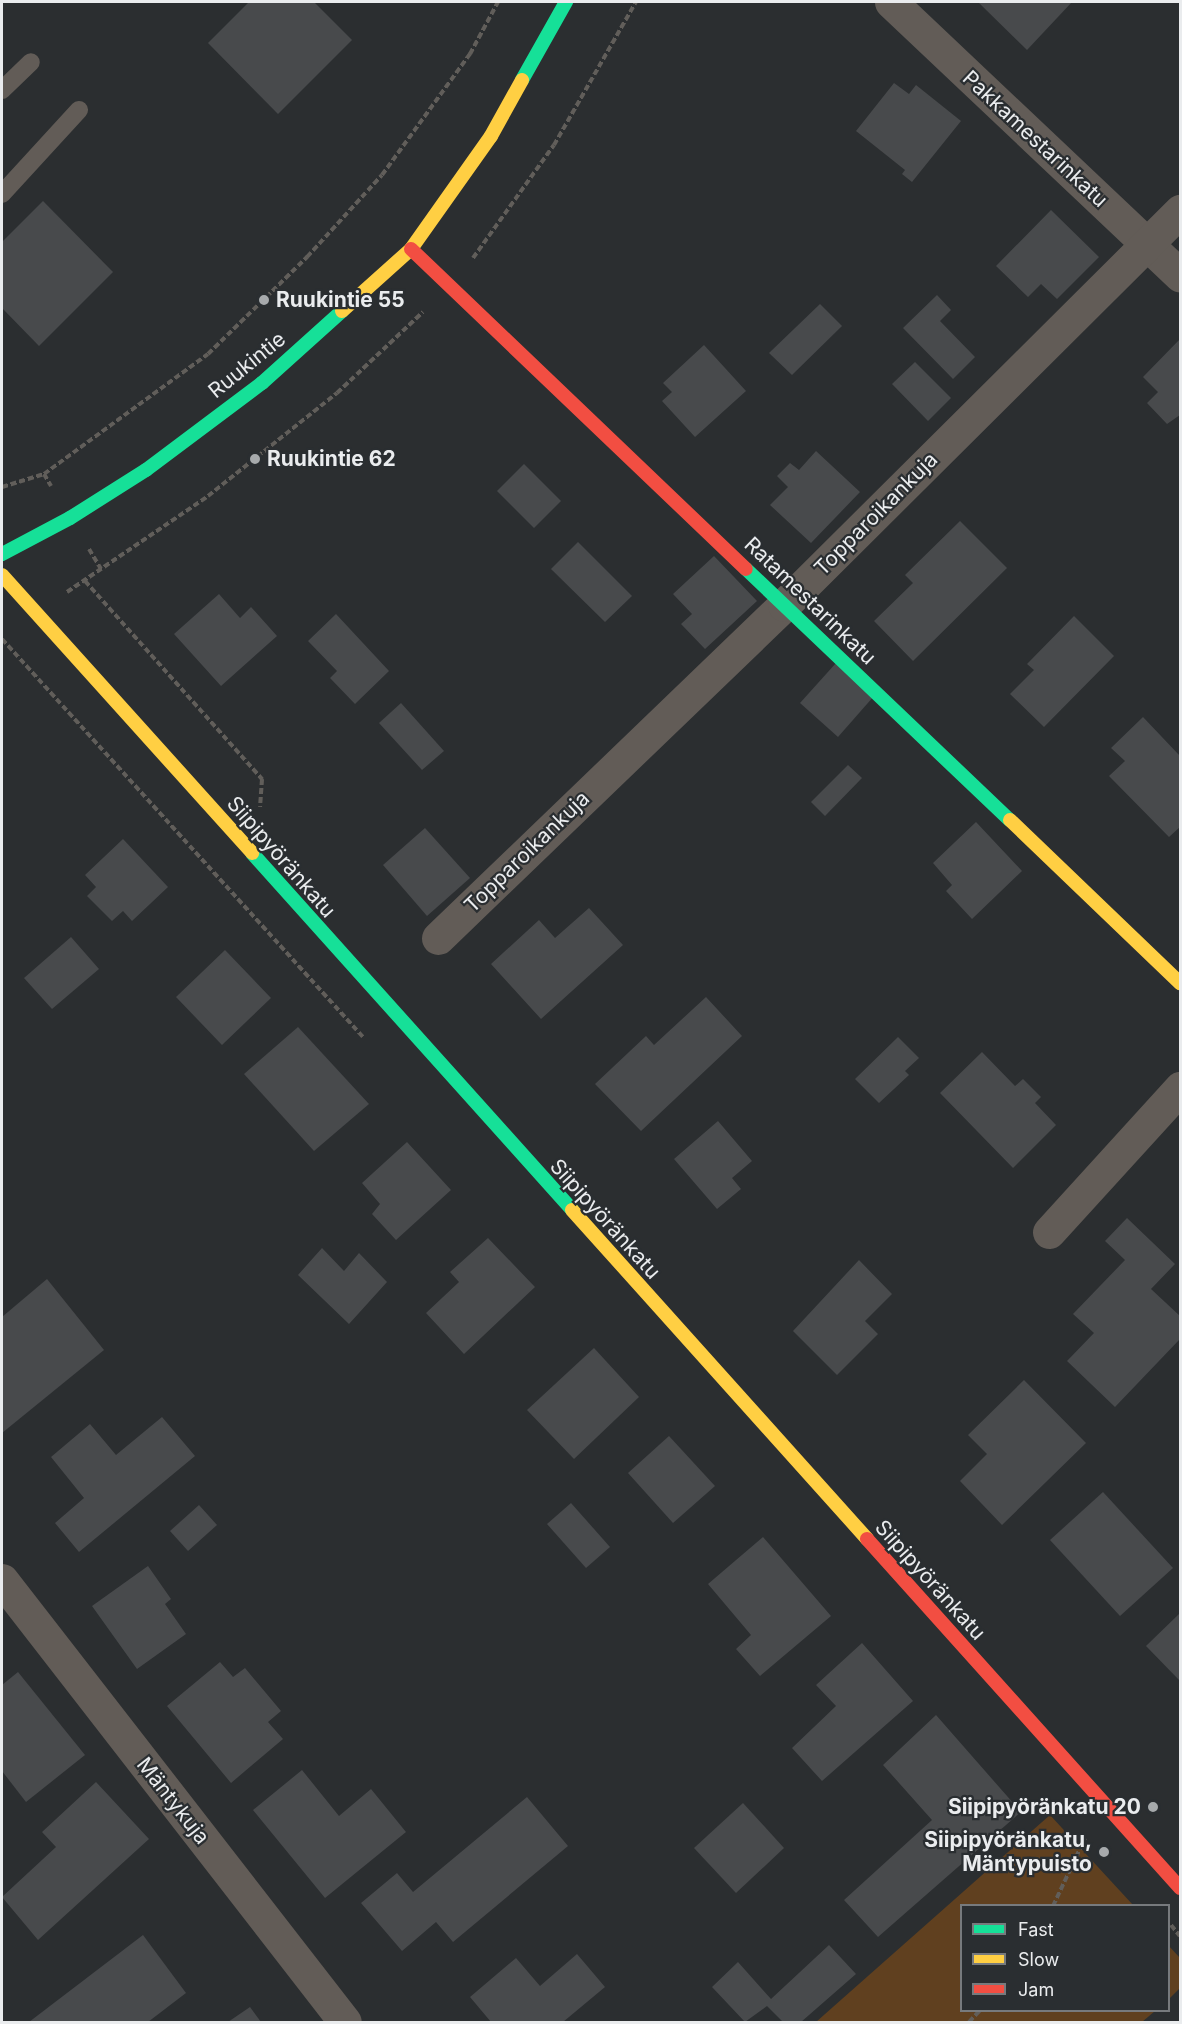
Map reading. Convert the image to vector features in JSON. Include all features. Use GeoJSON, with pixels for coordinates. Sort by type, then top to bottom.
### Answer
{"type":"FeatureCollection","features":[{"type":"Feature","properties":{"kind":"street","name":"Ruukintie"},"geometry":{"type":"LineString","coordinates":[[2,554],[70,518],[155,463],[262,383],[411,249],[491,136],[566,2]]}},
{"type":"Feature","properties":{"kind":"street","name":"Pakkamestarinkatu"},"geometry":{"type":"LineString","coordinates":[[891,2],[1180,275]]}},
{"type":"Feature","properties":{"kind":"street","name":"Topparoikankuja"},"geometry":{"type":"LineString","coordinates":[[438,938],[784,605],[1180,211]]}},
{"type":"Feature","properties":{"kind":"street","name":"Ratamestarinkatu"},"geometry":{"type":"LineString","coordinates":[[411,249],[1180,983]]}},
{"type":"Feature","properties":{"kind":"street","name":"Siipipyöränkatu"},"geometry":{"type":"LineString","coordinates":[[2,575],[1180,1888]]}},
{"type":"Feature","properties":{"kind":"street"},"geometry":{"type":"LineString","coordinates":[[1049,1232],[1180,1088]]}},
{"type":"Feature","properties":{"kind":"street","name":"Mäntykuja"},"geometry":{"type":"LineString","coordinates":[[2,1580],[345,2022]]}},
{"type":"Feature","properties":{"kind":"lane"},"geometry":{"type":"LineString","coordinates":[[2,90],[31,62]]}},
{"type":"Feature","properties":{"kind":"lane"},"geometry":{"type":"LineString","coordinates":[[2,194],[79,110]]}},
{"type":"Feature","properties":{"kind":"path"},"geometry":{"type":"LineString","coordinates":[[2,487],[44,474],[208,354],[240,323],[307,257],[382,175],[470,54],[498,2]]}},
{"type":"Feature","properties":{"kind":"path"},"geometry":{"type":"LineString","coordinates":[[1053,1904],[1102,1802]]}},
{"type":"Feature","properties":{"kind":"shaded area"},"geometry":{"type":"Polygon","coordinates":[[[1050,1815],[1132,1904],[960,1904],[960,2012],[1154,2012],[1142,2022],[816,2022],[1050,1815]]]}},
{"type":"Feature","properties":{"kind":"shaded area"},"geometry":{"type":"Polygon","coordinates":[[[1170,1947],[1180,1958],[1180,1988],[1170,1998],[1170,1947]]]}},
{"type":"Feature","properties":{"kind":"building"},"geometry":{"type":"Polygon","coordinates":[[[249,2],[314,2],[352,40],[278,114],[208,43],[249,2]]]}},
{"type":"Feature","properties":{"kind":"building"},"geometry":{"type":"Polygon","coordinates":[[[978,2],[1072,2],[1027,50],[978,2]]]}},
{"type":"Feature","properties":{"kind":"building"},"geometry":{"type":"Polygon","coordinates":[[[894,83],[909,94],[916,85],[961,121],[912,182],[902,174],[905,170],[856,131],[894,83]]]}},
{"type":"Feature","properties":{"kind":"building"},"geometry":{"type":"Polygon","coordinates":[[[43,201],[113,272],[39,346],[2,308],[2,242],[43,201]]]}},
{"type":"Feature","properties":{"kind":"building"},"geometry":{"type":"Polygon","coordinates":[[[1051,210],[1099,257],[1057,299],[1041,284],[1028,297],[996,266],[1051,210]]]}},
{"type":"Feature","properties":{"kind":"building"},"geometry":{"type":"Polygon","coordinates":[[[937,295],[951,310],[940,321],[975,357],[953,379],[903,328],[937,295]]]}},
{"type":"Feature","properties":{"kind":"building"},"geometry":{"type":"Polygon","coordinates":[[[820,304],[842,326],[792,375],[769,353],[820,304]]]}},
{"type":"Feature","properties":{"kind":"building"},"geometry":{"type":"Polygon","coordinates":[[[1180,339],[1180,415],[1167,424],[1147,403],[1158,392],[1143,377],[1180,339]]]}},
{"type":"Feature","properties":{"kind":"building"},"geometry":{"type":"Polygon","coordinates":[[[704,345],[746,391],[695,437],[662,401],[672,392],[663,383],[704,345]]]}},
{"type":"Feature","properties":{"kind":"building"},"geometry":{"type":"Polygon","coordinates":[[[915,362],[951,398],[928,421],[892,384],[915,362]]]}},
{"type":"Feature","properties":{"kind":"building"},"geometry":{"type":"Polygon","coordinates":[[[816,451],[860,492],[811,543],[770,505],[788,487],[777,476],[790,463],[799,470],[816,451]]]}},
{"type":"Feature","properties":{"kind":"building"},"geometry":{"type":"Polygon","coordinates":[[[524,464],[561,501],[534,528],[497,491],[524,464]]]}},
{"type":"Feature","properties":{"kind":"building"},"geometry":{"type":"Polygon","coordinates":[[[960,521],[1007,568],[913,661],[874,621],[913,583],[905,575],[960,521]]]}},
{"type":"Feature","properties":{"kind":"building"},"geometry":{"type":"Polygon","coordinates":[[[578,542],[632,596],[605,622],[551,569],[578,542]]]}},
{"type":"Feature","properties":{"kind":"building"},"geometry":{"type":"Polygon","coordinates":[[[714,556],[757,601],[705,649],[681,624],[692,614],[673,594],[714,556]]]}},
{"type":"Feature","properties":{"kind":"building"},"geometry":{"type":"Polygon","coordinates":[[[219,594],[240,618],[251,607],[277,636],[221,686],[174,634],[219,594]]]}},
{"type":"Feature","properties":{"kind":"building"},"geometry":{"type":"Polygon","coordinates":[[[336,614],[389,671],[355,704],[330,678],[337,671],[308,641],[336,614]]]}},
{"type":"Feature","properties":{"kind":"building"},"geometry":{"type":"Polygon","coordinates":[[[1074,616],[1114,656],[1044,727],[1010,694],[1034,670],[1027,664],[1074,616]]]}},
{"type":"Feature","properties":{"kind":"building"},"geometry":{"type":"Polygon","coordinates":[[[836,663],[874,696],[838,737],[800,703],[836,663]]]}},
{"type":"Feature","properties":{"kind":"building"},"geometry":{"type":"Polygon","coordinates":[[[401,703],[444,751],[422,770],[379,723],[401,703]]]}},
{"type":"Feature","properties":{"kind":"building"},"geometry":{"type":"Polygon","coordinates":[[[1143,717],[1180,756],[1180,827],[1169,837],[1109,776],[1125,761],[1111,748],[1143,717]]]}},
{"type":"Feature","properties":{"kind":"building"},"geometry":{"type":"Polygon","coordinates":[[[848,765],[862,778],[825,816],[811,802],[848,765]]]}},
{"type":"Feature","properties":{"kind":"building"},"geometry":{"type":"Polygon","coordinates":[[[976,822],[1022,871],[972,919],[946,891],[952,885],[933,863],[976,822]]]}},
{"type":"Feature","properties":{"kind":"building"},"geometry":{"type":"Polygon","coordinates":[[[425,828],[470,878],[427,916],[383,865],[425,828]]]}},
{"type":"Feature","properties":{"kind":"building"},"geometry":{"type":"Polygon","coordinates":[[[123,839],[168,887],[132,921],[123,911],[112,921],[87,896],[96,887],[85,875],[123,839]]]}},
{"type":"Feature","properties":{"kind":"building"},"geometry":{"type":"Polygon","coordinates":[[[589,908],[623,945],[541,1019],[491,964],[539,920],[555,938],[589,908]]]}},
{"type":"Feature","properties":{"kind":"building"},"geometry":{"type":"Polygon","coordinates":[[[71,937],[99,969],[52,1009],[24,978],[71,937]]]}},
{"type":"Feature","properties":{"kind":"building"},"geometry":{"type":"Polygon","coordinates":[[[225,950],[271,998],[222,1045],[176,997],[225,950]]]}},
{"type":"Feature","properties":{"kind":"building"},"geometry":{"type":"Polygon","coordinates":[[[706,997],[742,1036],[641,1131],[595,1084],[646,1036],[654,1045],[706,997]]]}},
{"type":"Feature","properties":{"kind":"building"},"geometry":{"type":"Polygon","coordinates":[[[298,1027],[369,1104],[314,1151],[244,1074],[298,1027]]]}},
{"type":"Feature","properties":{"kind":"building"},"geometry":{"type":"Polygon","coordinates":[[[898,1037],[919,1058],[905,1071],[909,1075],[879,1103],[855,1079],[898,1037]]]}},
{"type":"Feature","properties":{"kind":"building"},"geometry":{"type":"Polygon","coordinates":[[[982,1052],[1015,1086],[1023,1079],[1041,1097],[1035,1103],[1056,1125],[1013,1168],[940,1093],[982,1052]]]}},
{"type":"Feature","properties":{"kind":"building"},"geometry":{"type":"Polygon","coordinates":[[[718,1121],[752,1161],[732,1178],[741,1189],[717,1209],[674,1159],[718,1121]]]}},
{"type":"Feature","properties":{"kind":"building"},"geometry":{"type":"Polygon","coordinates":[[[407,1142],[451,1190],[396,1240],[372,1214],[380,1204],[362,1183],[407,1142]]]}},
{"type":"Feature","properties":{"kind":"building"},"geometry":{"type":"Polygon","coordinates":[[[1127,1218],[1175,1264],[1151,1289],[1180,1316],[1180,1339],[1115,1407],[1067,1361],[1094,1333],[1073,1314],[1125,1260],[1105,1241],[1127,1218]]]}},
{"type":"Feature","properties":{"kind":"building"},"geometry":{"type":"Polygon","coordinates":[[[488,1238],[535,1287],[464,1354],[426,1313],[459,1282],[450,1272],[488,1238]]]}},
{"type":"Feature","properties":{"kind":"building"},"geometry":{"type":"Polygon","coordinates":[[[322,1248],[344,1271],[359,1253],[387,1282],[349,1324],[298,1275],[322,1248]]]}},
{"type":"Feature","properties":{"kind":"building"},"geometry":{"type":"Polygon","coordinates":[[[859,1260],[892,1294],[865,1321],[878,1334],[837,1375],[793,1331],[859,1260]]]}},
{"type":"Feature","properties":{"kind":"building"},"geometry":{"type":"Polygon","coordinates":[[[47,1279],[104,1350],[2,1433],[2,1317],[47,1279]]]}},
{"type":"Feature","properties":{"kind":"building"},"geometry":{"type":"Polygon","coordinates":[[[594,1348],[639,1397],[574,1459],[527,1410],[594,1348]]]}},
{"type":"Feature","properties":{"kind":"building"},"geometry":{"type":"Polygon","coordinates":[[[1024,1380],[1086,1443],[1002,1525],[960,1481],[987,1454],[968,1435],[1024,1380]]]}},
{"type":"Feature","properties":{"kind":"building"},"geometry":{"type":"Polygon","coordinates":[[[162,1417],[195,1456],[79,1552],[55,1523],[84,1498],[51,1457],[90,1424],[116,1455],[162,1417]]]}},
{"type":"Feature","properties":{"kind":"building"},"geometry":{"type":"Polygon","coordinates":[[[669,1436],[715,1486],[673,1523],[628,1473],[669,1436]]]}},
{"type":"Feature","properties":{"kind":"building"},"geometry":{"type":"Polygon","coordinates":[[[1103,1492],[1173,1568],[1120,1616],[1050,1540],[1103,1492]]]}},
{"type":"Feature","properties":{"kind":"building"},"geometry":{"type":"Polygon","coordinates":[[[571,1503],[610,1547],[586,1568],[547,1524],[571,1503]]]}},
{"type":"Feature","properties":{"kind":"building"},"geometry":{"type":"Polygon","coordinates":[[[199,1505],[217,1525],[188,1551],[170,1531],[199,1505]]]}},
{"type":"Feature","properties":{"kind":"building"},"geometry":{"type":"Polygon","coordinates":[[[763,1537],[831,1616],[760,1676],[736,1649],[751,1635],[708,1584],[763,1537]]]}},
{"type":"Feature","properties":{"kind":"building"},"geometry":{"type":"Polygon","coordinates":[[[148,1566],[171,1599],[165,1604],[186,1634],[137,1669],[92,1606],[148,1566]]]}},
{"type":"Feature","properties":{"kind":"building"},"geometry":{"type":"Polygon","coordinates":[[[1180,1613],[1180,1681],[1146,1646],[1180,1613]]]}},
{"type":"Feature","properties":{"kind":"building"},"geometry":{"type":"Polygon","coordinates":[[[862,1643],[913,1701],[822,1781],[792,1748],[836,1706],[816,1685],[862,1643]]]}},
{"type":"Feature","properties":{"kind":"building"},"geometry":{"type":"Polygon","coordinates":[[[220,1662],[233,1677],[245,1668],[281,1711],[268,1722],[283,1739],[231,1783],[167,1706],[220,1662]]]}},
{"type":"Feature","properties":{"kind":"building"},"geometry":{"type":"Polygon","coordinates":[[[18,1672],[85,1755],[26,1802],[2,1771],[2,1685],[18,1672]]]}},
{"type":"Feature","properties":{"kind":"building"},"geometry":{"type":"Polygon","coordinates":[[[936,1715],[1021,1812],[878,1937],[844,1900],[932,1820],[883,1765],[936,1715]]]}},
{"type":"Feature","properties":{"kind":"building"},"geometry":{"type":"Polygon","coordinates":[[[302,1770],[339,1816],[371,1789],[406,1832],[325,1898],[253,1810],[302,1770]]]}},
{"type":"Feature","properties":{"kind":"building"},"geometry":{"type":"Polygon","coordinates":[[[96,1782],[149,1839],[38,1940],[2,1897],[56,1847],[42,1832],[96,1782]]]}},
{"type":"Feature","properties":{"kind":"building"},"geometry":{"type":"Polygon","coordinates":[[[527,1797],[568,1846],[453,1942],[436,1922],[402,1951],[361,1903],[397,1873],[413,1892],[527,1797]]]}},
{"type":"Feature","properties":{"kind":"building"},"geometry":{"type":"Polygon","coordinates":[[[743,1803],[784,1848],[736,1893],[694,1848],[743,1803]]]}},
{"type":"Feature","properties":{"kind":"building"},"geometry":{"type":"Polygon","coordinates":[[[143,1935],[186,1993],[148,2022],[29,2022],[143,1935]]]}},
{"type":"Feature","properties":{"kind":"building"},"geometry":{"type":"Polygon","coordinates":[[[829,1945],[856,1974],[801,2022],[783,2022],[767,2006],[745,2022],[712,1987],[738,1962],[771,1999],[829,1945]]]}},
{"type":"Feature","properties":{"kind":"building"},"geometry":{"type":"Polygon","coordinates":[[[577,1954],[605,1987],[563,2022],[491,2022],[470,1997],[516,1958],[540,1986],[577,1954]]]}},
{"type":"Feature","properties":{"kind":"building"},"geometry":{"type":"Polygon","coordinates":[[[250,2007],[261,2022],[228,2022],[250,2007]]]}},
{"type":"Feature","properties":{"kind":"traffic: fast"},"geometry":{"type":"LineString","coordinates":[[522,80],[566,2]]}},
{"type":"Feature","properties":{"kind":"traffic: fast"},"geometry":{"type":"LineString","coordinates":[[2,554],[70,518],[146,470],[262,383],[342,311]]}},
{"type":"Feature","properties":{"kind":"traffic: fast"},"geometry":{"type":"LineString","coordinates":[[746,569],[1010,820]]}},
{"type":"Feature","properties":{"kind":"traffic: fast"},"geometry":{"type":"LineString","coordinates":[[252,853],[572,1210]]}},
{"type":"Feature","properties":{"kind":"traffic: slow"},"geometry":{"type":"LineString","coordinates":[[342,311],[411,249],[491,136],[522,80]]}},
{"type":"Feature","properties":{"kind":"traffic: slow"},"geometry":{"type":"LineString","coordinates":[[2,575],[252,853]]}},
{"type":"Feature","properties":{"kind":"traffic: slow"},"geometry":{"type":"LineString","coordinates":[[1010,820],[1180,983]]}},
{"type":"Feature","properties":{"kind":"traffic: slow"},"geometry":{"type":"LineString","coordinates":[[572,1210],[867,1539]]}},
{"type":"Feature","properties":{"kind":"traffic: jam"},"geometry":{"type":"LineString","coordinates":[[411,249],[746,569]]}},
{"type":"Feature","properties":{"kind":"traffic: jam"},"geometry":{"type":"LineString","coordinates":[[867,1539],[1180,1888]]}},
{"type":"Feature","properties":{"kind":"place","name":"Ruukintie 55"},"geometry":{"type":"Point","coordinates":[264,300]}},
{"type":"Feature","properties":{"kind":"place","name":"Ruukintie 62"},"geometry":{"type":"Point","coordinates":[255,459]}},
{"type":"Feature","properties":{"kind":"place","name":"Siipipyöränkatu 20"},"geometry":{"type":"Point","coordinates":[1153,1807]}},
{"type":"Feature","properties":{"kind":"place","name":"Siipipyöränkatu, Mäntypuisto"},"geometry":{"type":"Point","coordinates":[1104,1852]}}]}
